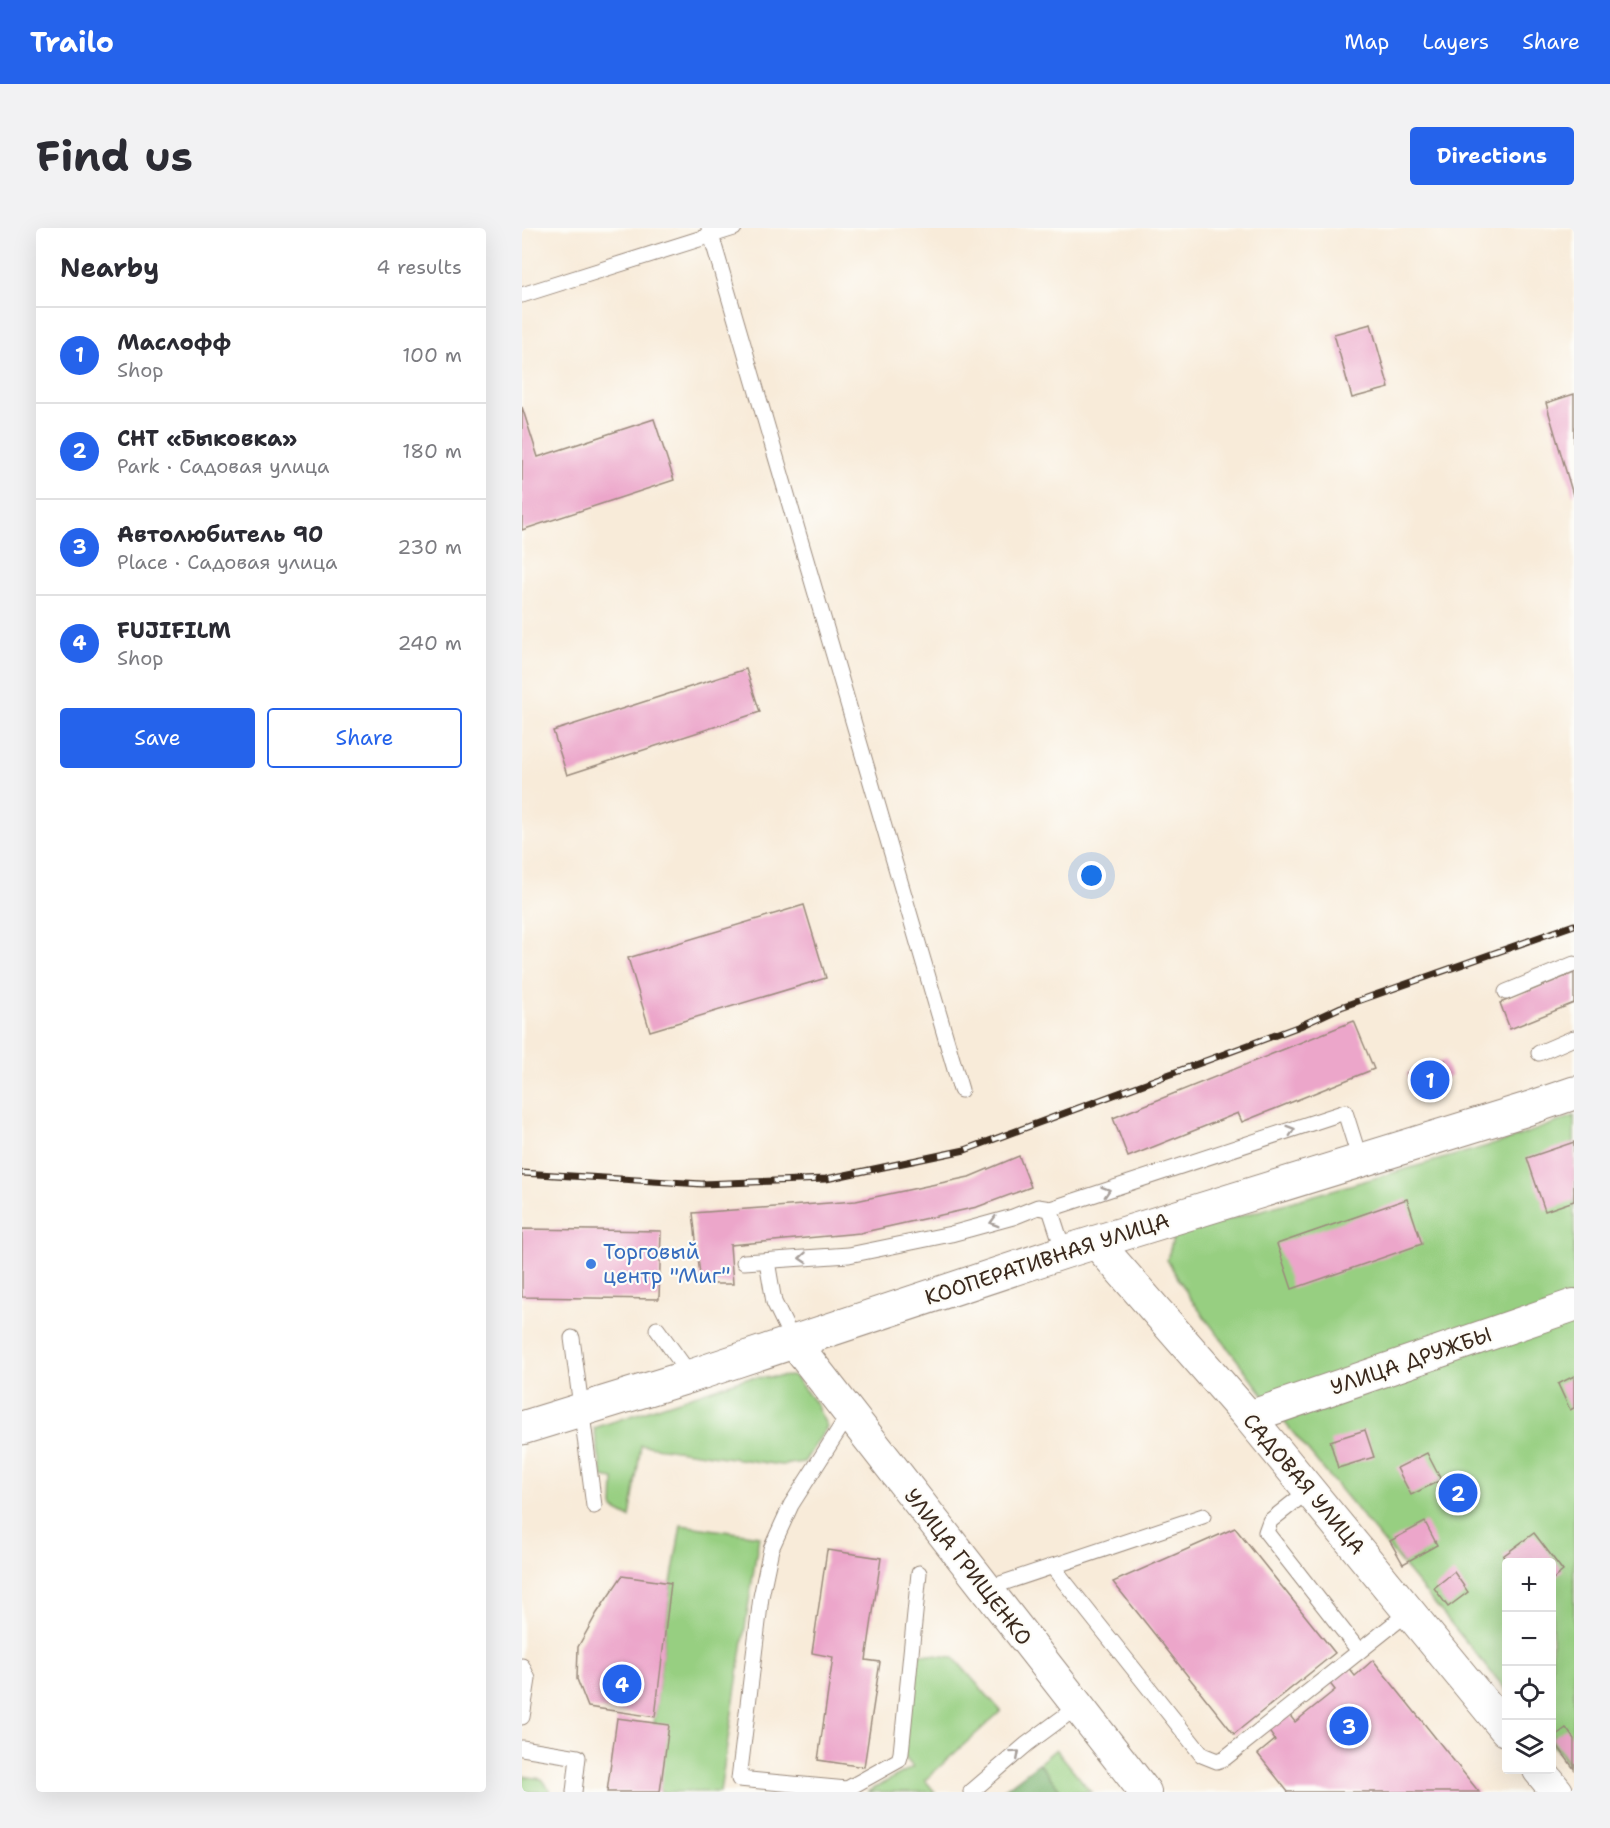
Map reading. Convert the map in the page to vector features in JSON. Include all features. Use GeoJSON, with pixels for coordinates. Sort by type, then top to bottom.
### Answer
{"type":"FeatureCollection","features":[{"type":"Feature","properties":{"kind":"main road","name":"КООПЕРАТИВНАЯ УЛИЦА"},"geometry":{"type":"LineString","coordinates":[[522,1428],[691,1376],[1064,1252],[1574,1093]]}},
{"type":"Feature","properties":{"kind":"street","name":"САДОВАЯ УЛИЦА"},"geometry":{"type":"LineString","coordinates":[[1096,1242],[1249,1417],[1502,1725]]}},
{"type":"Feature","properties":{"kind":"street","name":"УЛИЦА ДРУЖБЫ"},"geometry":{"type":"LineString","coordinates":[[1249,1417],[1574,1305]]}},
{"type":"Feature","properties":{"kind":"street","name":"УЛИЦА ГРИЩЕНКО"},"geometry":{"type":"LineString","coordinates":[[793,1341],[1145,1792]]}},
{"type":"Feature","properties":{"kind":"lane"},"geometry":{"type":"LineString","coordinates":[[522,295],[710,232],[734,228]]}},
{"type":"Feature","properties":{"kind":"lane"},"geometry":{"type":"LineString","coordinates":[[710,232],[961,1090]]}},
{"type":"Feature","properties":{"kind":"lane"},"geometry":{"type":"LineString","coordinates":[[1506,992],[1574,964]]}},
{"type":"Feature","properties":{"kind":"lane"},"geometry":{"type":"LineString","coordinates":[[1539,1053],[1574,1038]]}},
{"type":"Feature","properties":{"kind":"lane"},"geometry":{"type":"LineString","coordinates":[[744,1262],[849,1255],[951,1234],[1013,1217],[1038,1207],[1050,1209],[1345,1112],[1360,1160]]}},
{"type":"Feature","properties":{"kind":"lane"},"geometry":{"type":"LineString","coordinates":[[1050,1209],[1064,1252]]}},
{"type":"Feature","properties":{"kind":"lane"},"geometry":{"type":"LineString","coordinates":[[767,1261],[774,1302],[793,1341]]}},
{"type":"Feature","properties":{"kind":"lane"},"geometry":{"type":"LineString","coordinates":[[657,1329],[691,1376]]}},
{"type":"Feature","properties":{"kind":"lane"},"geometry":{"type":"LineString","coordinates":[[572,1338],[594,1506]]}},
{"type":"Feature","properties":{"kind":"lane"},"geometry":{"type":"LineString","coordinates":[[849,1414],[791,1505],[771,1549],[761,1597],[739,1779],[847,1789],[899,1761],[919,1574]]}},
{"type":"Feature","properties":{"kind":"lane"},"geometry":{"type":"LineString","coordinates":[[1309,1490],[1270,1521],[1266,1532],[1359,1651]]}},
{"type":"Feature","properties":{"kind":"lane"},"geometry":{"type":"LineString","coordinates":[[985,1589],[1203,1516]]}},
{"type":"Feature","properties":{"kind":"lane"},"geometry":{"type":"LineString","coordinates":[[1052,1566],[1202,1755],[1209,1760],[1217,1761],[1225,1758],[1410,1611]]}},
{"type":"Feature","properties":{"kind":"lane"},"geometry":{"type":"LineString","coordinates":[[522,1666],[528,1679],[522,1717]]}},
{"type":"Feature","properties":{"kind":"lane"},"geometry":{"type":"LineString","coordinates":[[971,1792],[1027,1744],[1077,1707]]}},
{"type":"Feature","properties":{"kind":"lane"},"geometry":{"type":"LineString","coordinates":[[522,1748],[578,1757],[574,1792]]}},
{"type":"Feature","properties":{"kind":"green space"},"geometry":{"type":"Polygon","coordinates":[[[1574,1116],[1574,1771],[1556,1749],[1556,1558],[1502,1558],[1502,1685],[1285,1423],[1190,1298],[1167,1260],[1174,1235],[1505,1141],[1574,1116]]]}},
{"type":"Feature","properties":{"kind":"green space"},"geometry":{"type":"Polygon","coordinates":[[[794,1376],[816,1404],[827,1427],[804,1462],[781,1465],[641,1445],[630,1518],[613,1509],[614,1479],[603,1477],[594,1428],[746,1378],[794,1376]]]}},
{"type":"Feature","properties":{"kind":"green space"},"geometry":{"type":"Polygon","coordinates":[[[681,1525],[759,1536],[720,1792],[660,1792],[654,1723],[671,1583],[681,1525]]]}},
{"type":"Feature","properties":{"kind":"green space"},"geometry":{"type":"Polygon","coordinates":[[[912,1653],[953,1657],[1001,1711],[925,1780],[935,1792],[867,1792],[913,1767],[901,1753],[912,1653]]]}},
{"type":"Feature","properties":{"kind":"green space"},"geometry":{"type":"Polygon","coordinates":[[[1056,1749],[1091,1792],[1062,1792],[1039,1763],[1056,1749]]]}},
{"type":"Feature","properties":{"kind":"green space"},"geometry":{"type":"Polygon","coordinates":[[[1039,1763],[1062,1792],[1001,1792],[1039,1763]]]}},
{"type":"Feature","properties":{"kind":"green space"},"geometry":{"type":"Polygon","coordinates":[[[522,1776],[542,1779],[549,1788],[549,1792],[522,1792],[522,1776]]]}},
{"type":"Feature","properties":{"kind":"building"},"geometry":{"type":"Polygon","coordinates":[[[1371,324],[1389,388],[1352,398],[1334,334],[1371,324]]]}},
{"type":"Feature","properties":{"kind":"building"},"geometry":{"type":"Polygon","coordinates":[[[1574,394],[1574,495],[1573,495],[1546,403],[1574,394]]]}},
{"type":"Feature","properties":{"kind":"building"},"geometry":{"type":"Polygon","coordinates":[[[522,407],[538,457],[654,419],[674,480],[522,530],[522,407]]]}},
{"type":"Feature","properties":{"kind":"building"},"geometry":{"type":"Polygon","coordinates":[[[746,669],[760,712],[567,775],[553,731],[746,669]]]}},
{"type":"Feature","properties":{"kind":"building"},"geometry":{"type":"Polygon","coordinates":[[[804,905],[826,978],[650,1031],[628,958],[804,905]]]}},
{"type":"Feature","properties":{"kind":"building"},"geometry":{"type":"Polygon","coordinates":[[[1574,973],[1574,1003],[1510,1029],[1500,1003],[1574,973]]]}},
{"type":"Feature","properties":{"kind":"building"},"geometry":{"type":"Polygon","coordinates":[[[1354,1021],[1374,1069],[1242,1122],[1238,1113],[1128,1157],[1113,1118],[1354,1021]]]}},
{"type":"Feature","properties":{"kind":"building"},"geometry":{"type":"Polygon","coordinates":[[[1445,1060],[1451,1076],[1412,1090],[1407,1073],[1445,1060]]]}},
{"type":"Feature","properties":{"kind":"building"},"geometry":{"type":"Polygon","coordinates":[[[1574,1142],[1574,1201],[1545,1211],[1527,1158],[1574,1142]]]}},
{"type":"Feature","properties":{"kind":"building"},"geometry":{"type":"Polygon","coordinates":[[[1019,1156],[1031,1187],[977,1207],[860,1233],[730,1245],[733,1284],[701,1284],[693,1213],[856,1201],[969,1177],[1019,1156]]]}},
{"type":"Feature","properties":{"kind":"building"},"geometry":{"type":"Polygon","coordinates":[[[1407,1199],[1422,1244],[1292,1289],[1277,1244],[1407,1199]]]}},
{"type":"Feature","properties":{"kind":"building","name":"Торговый центр \"Миг\""},"geometry":{"type":"Polygon","coordinates":[[[522,1229],[661,1231],[659,1299],[522,1297],[522,1229]]]}},
{"type":"Feature","properties":{"kind":"building"},"geometry":{"type":"Polygon","coordinates":[[[1574,1376],[1574,1408],[1570,1410],[1558,1384],[1574,1376]]]}},
{"type":"Feature","properties":{"kind":"building"},"geometry":{"type":"Polygon","coordinates":[[[1365,1430],[1374,1457],[1338,1468],[1330,1441],[1365,1430]]]}},
{"type":"Feature","properties":{"kind":"building"},"geometry":{"type":"Polygon","coordinates":[[[1427,1453],[1441,1480],[1411,1495],[1397,1468],[1427,1453]]]}},
{"type":"Feature","properties":{"kind":"building"},"geometry":{"type":"Polygon","coordinates":[[[1425,1522],[1437,1545],[1403,1564],[1390,1541],[1425,1522]]]}},
{"type":"Feature","properties":{"kind":"building"},"geometry":{"type":"Polygon","coordinates":[[[1235,1528],[1335,1653],[1234,1734],[1113,1582],[1235,1528]]]}},
{"type":"Feature","properties":{"kind":"building"},"geometry":{"type":"Polygon","coordinates":[[[1534,1533],[1553,1558],[1504,1558],[1503,1556],[1534,1533]]]}},
{"type":"Feature","properties":{"kind":"building"},"geometry":{"type":"Polygon","coordinates":[[[827,1550],[881,1558],[866,1660],[880,1662],[864,1767],[818,1760],[833,1657],[812,1653],[827,1550]]]}},
{"type":"Feature","properties":{"kind":"building"},"geometry":{"type":"Polygon","coordinates":[[[1556,1562],[1563,1571],[1556,1577],[1556,1562]]]}},
{"type":"Feature","properties":{"kind":"building"},"geometry":{"type":"Polygon","coordinates":[[[1454,1572],[1468,1592],[1448,1607],[1434,1588],[1454,1572]]]}},
{"type":"Feature","properties":{"kind":"building"},"geometry":{"type":"Polygon","coordinates":[[[622,1576],[671,1583],[655,1717],[588,1707],[577,1679],[578,1647],[622,1576]]]}},
{"type":"Feature","properties":{"kind":"building"},"geometry":{"type":"Polygon","coordinates":[[[1373,1660],[1479,1792],[1288,1792],[1258,1754],[1275,1740],[1268,1730],[1288,1713],[1295,1722],[1335,1690],[1328,1681],[1347,1666],[1355,1676],[1373,1660]]]}},
{"type":"Feature","properties":{"kind":"building"},"geometry":{"type":"Polygon","coordinates":[[[617,1718],[669,1725],[660,1792],[607,1792],[617,1718]]]}},
{"type":"Feature","properties":{"kind":"building"},"geometry":{"type":"Polygon","coordinates":[[[1566,1728],[1574,1739],[1574,1769],[1556,1744],[1556,1735],[1566,1728]]]}},
{"type":"Feature","properties":{"kind":"railway"},"geometry":{"type":"LineString","coordinates":[[522,1173],[702,1184],[826,1179],[965,1150],[1300,1026],[1341,1007],[1574,925]]}},
{"type":"Feature","properties":{"kind":"place","name":"Маслофф"},"geometry":{"type":"Point","coordinates":[1430,1080]}},
{"type":"Feature","properties":{"kind":"place","name":"Торговый центр \"Миг\""},"geometry":{"type":"Point","coordinates":[591,1264]}},
{"type":"Feature","properties":{"kind":"place","name":"СНТ «Быковка»"},"geometry":{"type":"Point","coordinates":[1458,1493]}},
{"type":"Feature","properties":{"kind":"place","name":"FUJIFILM"},"geometry":{"type":"Point","coordinates":[622,1684]}},
{"type":"Feature","properties":{"kind":"place","name":"Автолюбитель 90"},"geometry":{"type":"Point","coordinates":[1349,1726]}}]}
